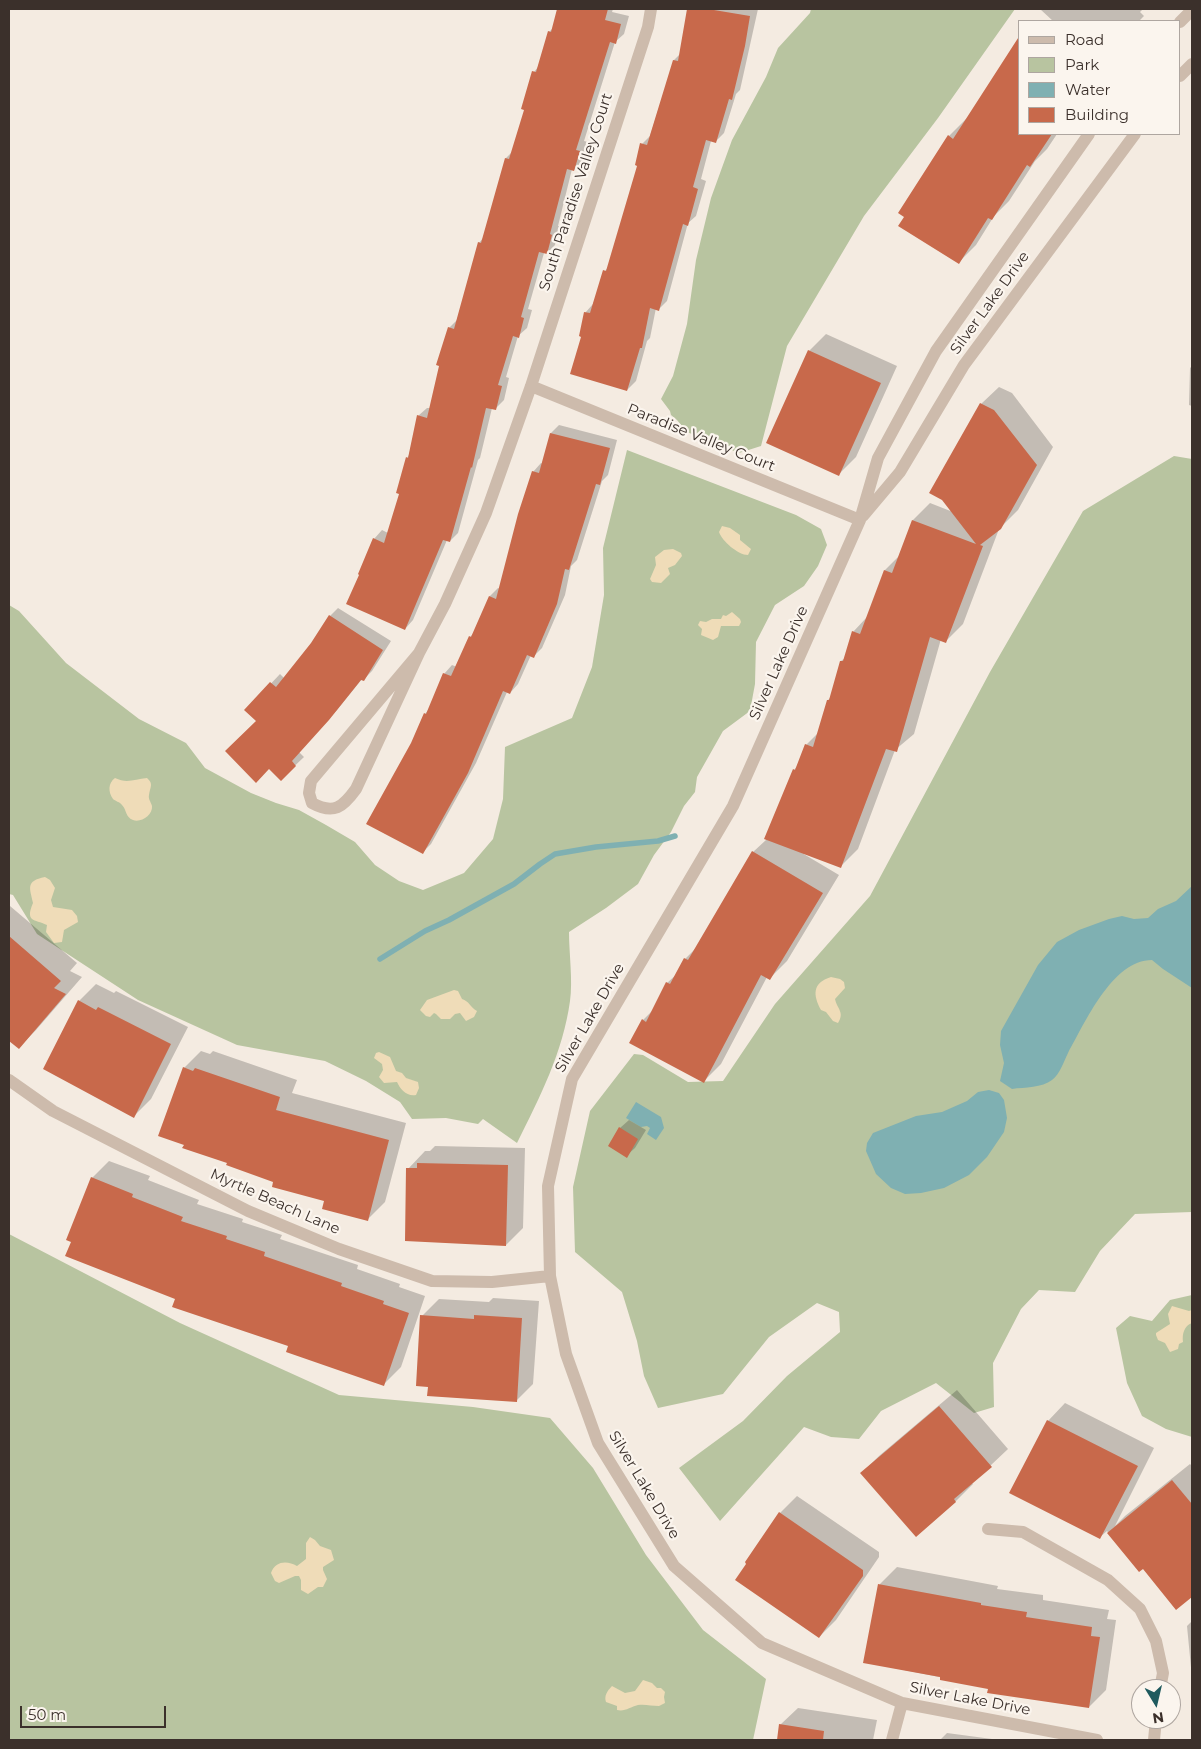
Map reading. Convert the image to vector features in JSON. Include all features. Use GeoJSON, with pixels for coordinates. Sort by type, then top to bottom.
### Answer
{"type":"FeatureCollection","features":[{"type":"Feature","properties":{"kind":"street","name":"South Paradise Valley Court"},"geometry":{"type":"LineString","coordinates":[[419,653],[445,604],[486,514],[531,386],[648,27],[651,9]]}},
{"type":"Feature","properties":{"kind":"street"},"geometry":{"type":"LineString","coordinates":[[1181,21],[1192,10]]}},
{"type":"Feature","properties":{"kind":"street"},"geometry":{"type":"LineString","coordinates":[[1181,75],[1192,64]]}},
{"type":"Feature","properties":{"kind":"street","name":"Silver Lake Drive"},"geometry":{"type":"LineString","coordinates":[[1088,135],[936,351],[878,458],[860,520],[733,806],[572,1079],[548,1186],[550,1276],[566,1354],[598,1443],[674,1566],[762,1643],[902,1703],[1097,1740]]}},
{"type":"Feature","properties":{"kind":"street","name":"Silver Lake Drive"},"geometry":{"type":"LineString","coordinates":[[860,520],[900,472],[964,364],[1134,135]]}},
{"type":"Feature","properties":{"kind":"street","name":"Paradise Valley Court"},"geometry":{"type":"LineString","coordinates":[[531,386],[860,520]]}},
{"type":"Feature","properties":{"kind":"street"},"geometry":{"type":"LineString","coordinates":[[419,653],[356,789],[346,803],[334,809],[322,809],[312,803],[309,793],[311,781],[419,653]]}},
{"type":"Feature","properties":{"kind":"street","name":"Myrtle Beach Lane"},"geometry":{"type":"LineString","coordinates":[[9,1080],[53,1111],[248,1212],[339,1249],[432,1280],[492,1282],[550,1276]]}},
{"type":"Feature","properties":{"kind":"street"},"geometry":{"type":"LineString","coordinates":[[988,1529],[1022,1532],[1108,1580],[1140,1609],[1156,1641],[1162,1673],[1161,1679]]}},
{"type":"Feature","properties":{"kind":"street"},"geometry":{"type":"LineString","coordinates":[[892,1740],[902,1703]]}},
{"type":"Feature","properties":{"kind":"green space"},"geometry":{"type":"Polygon","coordinates":[[[811,9],[1015,9],[938,118],[864,216],[787,346],[761,446],[739,453],[687,432],[671,415],[661,399],[673,376],[687,324],[696,260],[711,198],[732,140],[766,77],[778,48],[810,13],[811,9]]]}},
{"type":"Feature","properties":{"kind":"green space"},"geometry":{"type":"Polygon","coordinates":[[[627,450],[796,515],[821,529],[827,545],[818,566],[804,586],[775,605],[756,642],[755,684],[750,711],[723,731],[697,777],[695,792],[684,806],[671,832],[654,855],[638,884],[569,932],[571,985],[567,1020],[550,1074],[517,1143],[483,1119],[478,1124],[446,1118],[412,1119],[400,1102],[366,1081],[325,1061],[237,1045],[138,1000],[37,934],[13,895],[9,894],[9,605],[19,611],[66,663],[139,719],[186,743],[205,768],[251,793],[299,810],[326,825],[355,842],[375,865],[399,881],[423,890],[464,873],[493,839],[503,799],[505,747],[572,718],[592,667],[604,595],[603,548],[627,450]]]}},
{"type":"Feature","properties":{"kind":"green space"},"geometry":{"type":"Polygon","coordinates":[[[1174,456],[1192,459],[1192,1212],[1135,1214],[1100,1251],[1075,1292],[1039,1290],[1021,1309],[993,1363],[994,1407],[974,1413],[936,1383],[881,1411],[859,1439],[831,1437],[804,1427],[720,1521],[679,1468],[743,1421],[787,1376],[840,1332],[839,1312],[817,1303],[769,1337],[723,1394],[658,1408],[644,1376],[637,1341],[622,1292],[575,1252],[573,1187],[590,1111],[634,1054],[643,1055],[688,1082],[723,1081],[775,1004],[870,896],[990,672],[1083,511],[1174,456]]]}},
{"type":"Feature","properties":{"kind":"green space"},"geometry":{"type":"Polygon","coordinates":[[[9,1234],[180,1323],[339,1395],[473,1407],[550,1418],[593,1468],[646,1555],[703,1630],[766,1679],[753,1740],[9,1740],[9,1234]]]}},
{"type":"Feature","properties":{"kind":"green space"},"geometry":{"type":"Polygon","coordinates":[[[1192,1295],[1192,1437],[1166,1429],[1142,1416],[1127,1383],[1116,1328],[1130,1316],[1152,1321],[1170,1300],[1192,1295]]]}},
{"type":"Feature","properties":{"kind":"sand"},"geometry":{"type":"Polygon","coordinates":[[[722,526],[730,528],[740,535],[740,540],[751,549],[748,555],[735,550],[723,539],[719,532],[722,526]]]}},
{"type":"Feature","properties":{"kind":"sand"},"geometry":{"type":"Polygon","coordinates":[[[673,549],[681,553],[682,556],[675,565],[668,568],[670,574],[661,583],[652,582],[650,579],[656,565],[655,557],[664,550],[673,549]]]}},
{"type":"Feature","properties":{"kind":"sand"},"geometry":{"type":"Polygon","coordinates":[[[732,612],[740,619],[739,626],[721,626],[718,637],[713,640],[701,635],[702,629],[698,625],[700,621],[706,622],[712,619],[721,619],[723,615],[726,616],[732,612]]]}},
{"type":"Feature","properties":{"kind":"sand"},"geometry":{"type":"Polygon","coordinates":[[[115,778],[123,781],[147,778],[149,780],[151,786],[149,798],[152,809],[146,818],[136,821],[130,819],[124,807],[113,799],[110,788],[111,782],[115,778]]]}},
{"type":"Feature","properties":{"kind":"sand"},"geometry":{"type":"Polygon","coordinates":[[[45,877],[50,880],[55,888],[51,900],[53,907],[72,910],[77,916],[78,922],[64,930],[62,942],[54,943],[46,932],[47,925],[30,917],[33,903],[30,886],[34,881],[45,877]]]}},
{"type":"Feature","properties":{"kind":"sand"},"geometry":{"type":"Polygon","coordinates":[[[831,977],[844,982],[845,988],[835,999],[841,1013],[838,1023],[821,1010],[816,995],[817,986],[831,977]]]}},
{"type":"Feature","properties":{"kind":"sand"},"geometry":{"type":"Polygon","coordinates":[[[454,990],[458,991],[462,999],[477,1011],[474,1017],[466,1021],[460,1013],[455,1014],[450,1019],[441,1019],[434,1013],[430,1017],[426,1016],[420,1010],[427,1000],[454,990]]]}},
{"type":"Feature","properties":{"kind":"sand"},"geometry":{"type":"Polygon","coordinates":[[[379,1052],[390,1057],[396,1071],[402,1073],[406,1078],[418,1082],[419,1088],[416,1095],[404,1092],[397,1082],[384,1083],[379,1077],[383,1070],[382,1064],[374,1058],[376,1053],[379,1052]]]}},
{"type":"Feature","properties":{"kind":"sand"},"geometry":{"type":"Polygon","coordinates":[[[1172,1306],[1189,1311],[1192,1310],[1192,1323],[1185,1328],[1183,1342],[1179,1344],[1178,1349],[1170,1352],[1165,1343],[1158,1340],[1156,1333],[1170,1324],[1168,1314],[1172,1306]]]}},
{"type":"Feature","properties":{"kind":"sand"},"geometry":{"type":"Polygon","coordinates":[[[310,1537],[320,1546],[331,1550],[334,1560],[323,1567],[327,1579],[323,1587],[318,1587],[308,1594],[301,1590],[299,1576],[279,1583],[275,1581],[271,1573],[278,1564],[285,1562],[297,1566],[306,1559],[306,1543],[310,1537]]]}},
{"type":"Feature","properties":{"kind":"sand"},"geometry":{"type":"Polygon","coordinates":[[[643,1680],[652,1683],[665,1692],[665,1703],[659,1706],[638,1705],[625,1710],[617,1710],[617,1706],[606,1702],[606,1694],[612,1686],[625,1693],[635,1691],[643,1680]]]}},
{"type":"Feature","properties":{"kind":"water"},"geometry":{"type":"Polygon","coordinates":[[[1192,886],[1192,988],[1152,960],[1138,963],[1124,970],[1101,995],[1068,1053],[1060,1071],[1052,1080],[1038,1086],[1012,1089],[1000,1081],[1004,1063],[1000,1045],[1001,1031],[1038,965],[1057,942],[1079,930],[1109,919],[1122,916],[1134,919],[1148,918],[1158,909],[1176,901],[1192,886]]]}},
{"type":"Feature","properties":{"kind":"water"},"geometry":{"type":"Polygon","coordinates":[[[989,1090],[999,1093],[1004,1100],[1007,1118],[1004,1132],[987,1157],[969,1175],[944,1188],[905,1194],[891,1188],[876,1174],[866,1151],[867,1143],[873,1133],[916,1116],[942,1112],[967,1101],[978,1092],[989,1090]]]}},
{"type":"Feature","properties":{"kind":"water"},"geometry":{"type":"Polygon","coordinates":[[[636,1102],[661,1117],[664,1128],[656,1140],[647,1134],[650,1128],[647,1126],[641,1127],[626,1118],[636,1102]]]}},
{"type":"Feature","properties":{"kind":"building"},"geometry":{"type":"Polygon","coordinates":[[[557,9],[608,9],[605,20],[621,24],[616,44],[610,42],[576,150],[580,151],[574,171],[567,169],[550,234],[552,235],[547,254],[539,252],[521,317],[524,318],[519,338],[513,336],[498,385],[502,386],[496,410],[486,408],[472,468],[450,542],[443,540],[405,630],[346,604],[373,538],[384,543],[399,494],[396,493],[406,457],[408,458],[417,415],[427,418],[439,366],[436,365],[448,327],[454,329],[478,242],[481,243],[505,158],[509,159],[524,110],[521,109],[532,71],[536,72],[548,31],[551,32],[557,9]]]}},
{"type":"Feature","properties":{"kind":"building"},"geometry":{"type":"Polygon","coordinates":[[[687,9],[708,9],[750,16],[732,100],[729,99],[716,143],[706,140],[693,187],[698,189],[688,226],[683,224],[659,311],[650,308],[642,348],[640,348],[627,391],[570,374],[581,337],[579,336],[584,312],[590,313],[603,270],[606,271],[637,166],[635,165],[640,143],[647,145],[673,60],[678,61],[687,9]]]}},
{"type":"Feature","properties":{"kind":"building"},"geometry":{"type":"Polygon","coordinates":[[[1018,38],[1018,135],[1051,135],[1030,167],[1027,165],[992,220],[988,218],[959,264],[898,226],[904,217],[898,213],[948,135],[953,139],[1018,38]]]}},
{"type":"Feature","properties":{"kind":"building"},"geometry":{"type":"Polygon","coordinates":[[[808,350],[881,383],[839,476],[766,443],[808,350]]]}},
{"type":"Feature","properties":{"kind":"building"},"geometry":{"type":"Polygon","coordinates":[[[980,403],[994,410],[1037,465],[1001,529],[980,545],[983,546],[946,643],[930,637],[897,752],[886,749],[841,868],[764,839],[805,744],[813,747],[840,661],[843,661],[852,631],[860,634],[884,570],[892,573],[912,520],[976,544],[942,500],[929,493],[980,403]]]}},
{"type":"Feature","properties":{"kind":"building"},"geometry":{"type":"Polygon","coordinates":[[[550,433],[610,448],[600,485],[596,484],[569,570],[565,569],[557,604],[534,658],[527,655],[510,694],[503,691],[468,773],[423,854],[366,824],[411,743],[424,713],[426,714],[443,673],[451,676],[489,596],[496,599],[518,514],[532,471],[539,473],[550,433]]]}},
{"type":"Feature","properties":{"kind":"building"},"geometry":{"type":"Polygon","coordinates":[[[329,615],[383,650],[364,681],[361,680],[329,720],[292,761],[296,766],[281,781],[269,769],[256,783],[225,751],[256,721],[244,710],[270,682],[276,687],[311,643],[329,615]]]}},
{"type":"Feature","properties":{"kind":"building"},"geometry":{"type":"Polygon","coordinates":[[[752,851],[823,893],[770,980],[761,975],[704,1083],[629,1043],[642,1019],[646,1022],[666,982],[670,984],[684,958],[688,960],[752,851]]]}},
{"type":"Feature","properties":{"kind":"building"},"geometry":{"type":"Polygon","coordinates":[[[9,936],[61,981],[54,988],[66,994],[19,1049],[9,1041],[9,936]]]}},
{"type":"Feature","properties":{"kind":"building"},"geometry":{"type":"Polygon","coordinates":[[[78,1000],[96,1010],[98,1007],[171,1044],[134,1118],[43,1069],[78,1000]]]}},
{"type":"Feature","properties":{"kind":"building"},"geometry":{"type":"Polygon","coordinates":[[[183,1067],[193,1071],[195,1068],[280,1097],[276,1110],[389,1140],[368,1221],[322,1209],[324,1201],[272,1187],[273,1182],[226,1165],[227,1163],[182,1148],[184,1145],[158,1136],[183,1067]]]}},
{"type":"Feature","properties":{"kind":"building"},"geometry":{"type":"Polygon","coordinates":[[[619,1127],[638,1139],[627,1158],[608,1146],[619,1127]]]}},
{"type":"Feature","properties":{"kind":"building"},"geometry":{"type":"Polygon","coordinates":[[[417,1163],[508,1165],[506,1246],[405,1241],[406,1168],[417,1168],[417,1163]]]}},
{"type":"Feature","properties":{"kind":"building"},"geometry":{"type":"Polygon","coordinates":[[[91,1177],[133,1194],[132,1197],[183,1217],[181,1221],[227,1236],[226,1239],[265,1252],[264,1256],[342,1283],[341,1286],[384,1301],[383,1304],[409,1313],[384,1386],[286,1352],[288,1346],[172,1307],[175,1299],[65,1256],[71,1242],[66,1240],[91,1177]]]}},
{"type":"Feature","properties":{"kind":"building"},"geometry":{"type":"Polygon","coordinates":[[[420,1315],[474,1319],[474,1315],[522,1318],[517,1402],[427,1396],[428,1387],[416,1386],[420,1315]]]}},
{"type":"Feature","properties":{"kind":"building"},"geometry":{"type":"Polygon","coordinates":[[[939,1406],[992,1467],[954,1499],[956,1502],[916,1537],[860,1473],[939,1406]]]}},
{"type":"Feature","properties":{"kind":"building"},"geometry":{"type":"Polygon","coordinates":[[[1047,1420],[1138,1466],[1100,1539],[1009,1493],[1047,1420]]]}},
{"type":"Feature","properties":{"kind":"building"},"geometry":{"type":"Polygon","coordinates":[[[1172,1480],[1192,1504],[1192,1597],[1176,1610],[1143,1569],[1139,1572],[1107,1533],[1172,1480]]]}},
{"type":"Feature","properties":{"kind":"building"},"geometry":{"type":"Polygon","coordinates":[[[779,1512],[863,1570],[863,1576],[819,1638],[735,1580],[779,1512]]]}},
{"type":"Feature","properties":{"kind":"building"},"geometry":{"type":"Polygon","coordinates":[[[878,1584],[981,1603],[981,1605],[1027,1612],[1026,1617],[1092,1627],[1091,1636],[1100,1637],[1089,1708],[987,1693],[988,1689],[940,1680],[940,1677],[863,1663],[878,1584]]]}},
{"type":"Feature","properties":{"kind":"building"},"geometry":{"type":"Polygon","coordinates":[[[779,1724],[824,1731],[823,1740],[777,1740],[779,1724]]]}},
{"type":"Feature","properties":{"kind":"waterway"},"geometry":{"type":"LineString","coordinates":[[380,959],[425,931],[514,884],[555,854],[596,847],[658,841],[675,836]]}}]}
